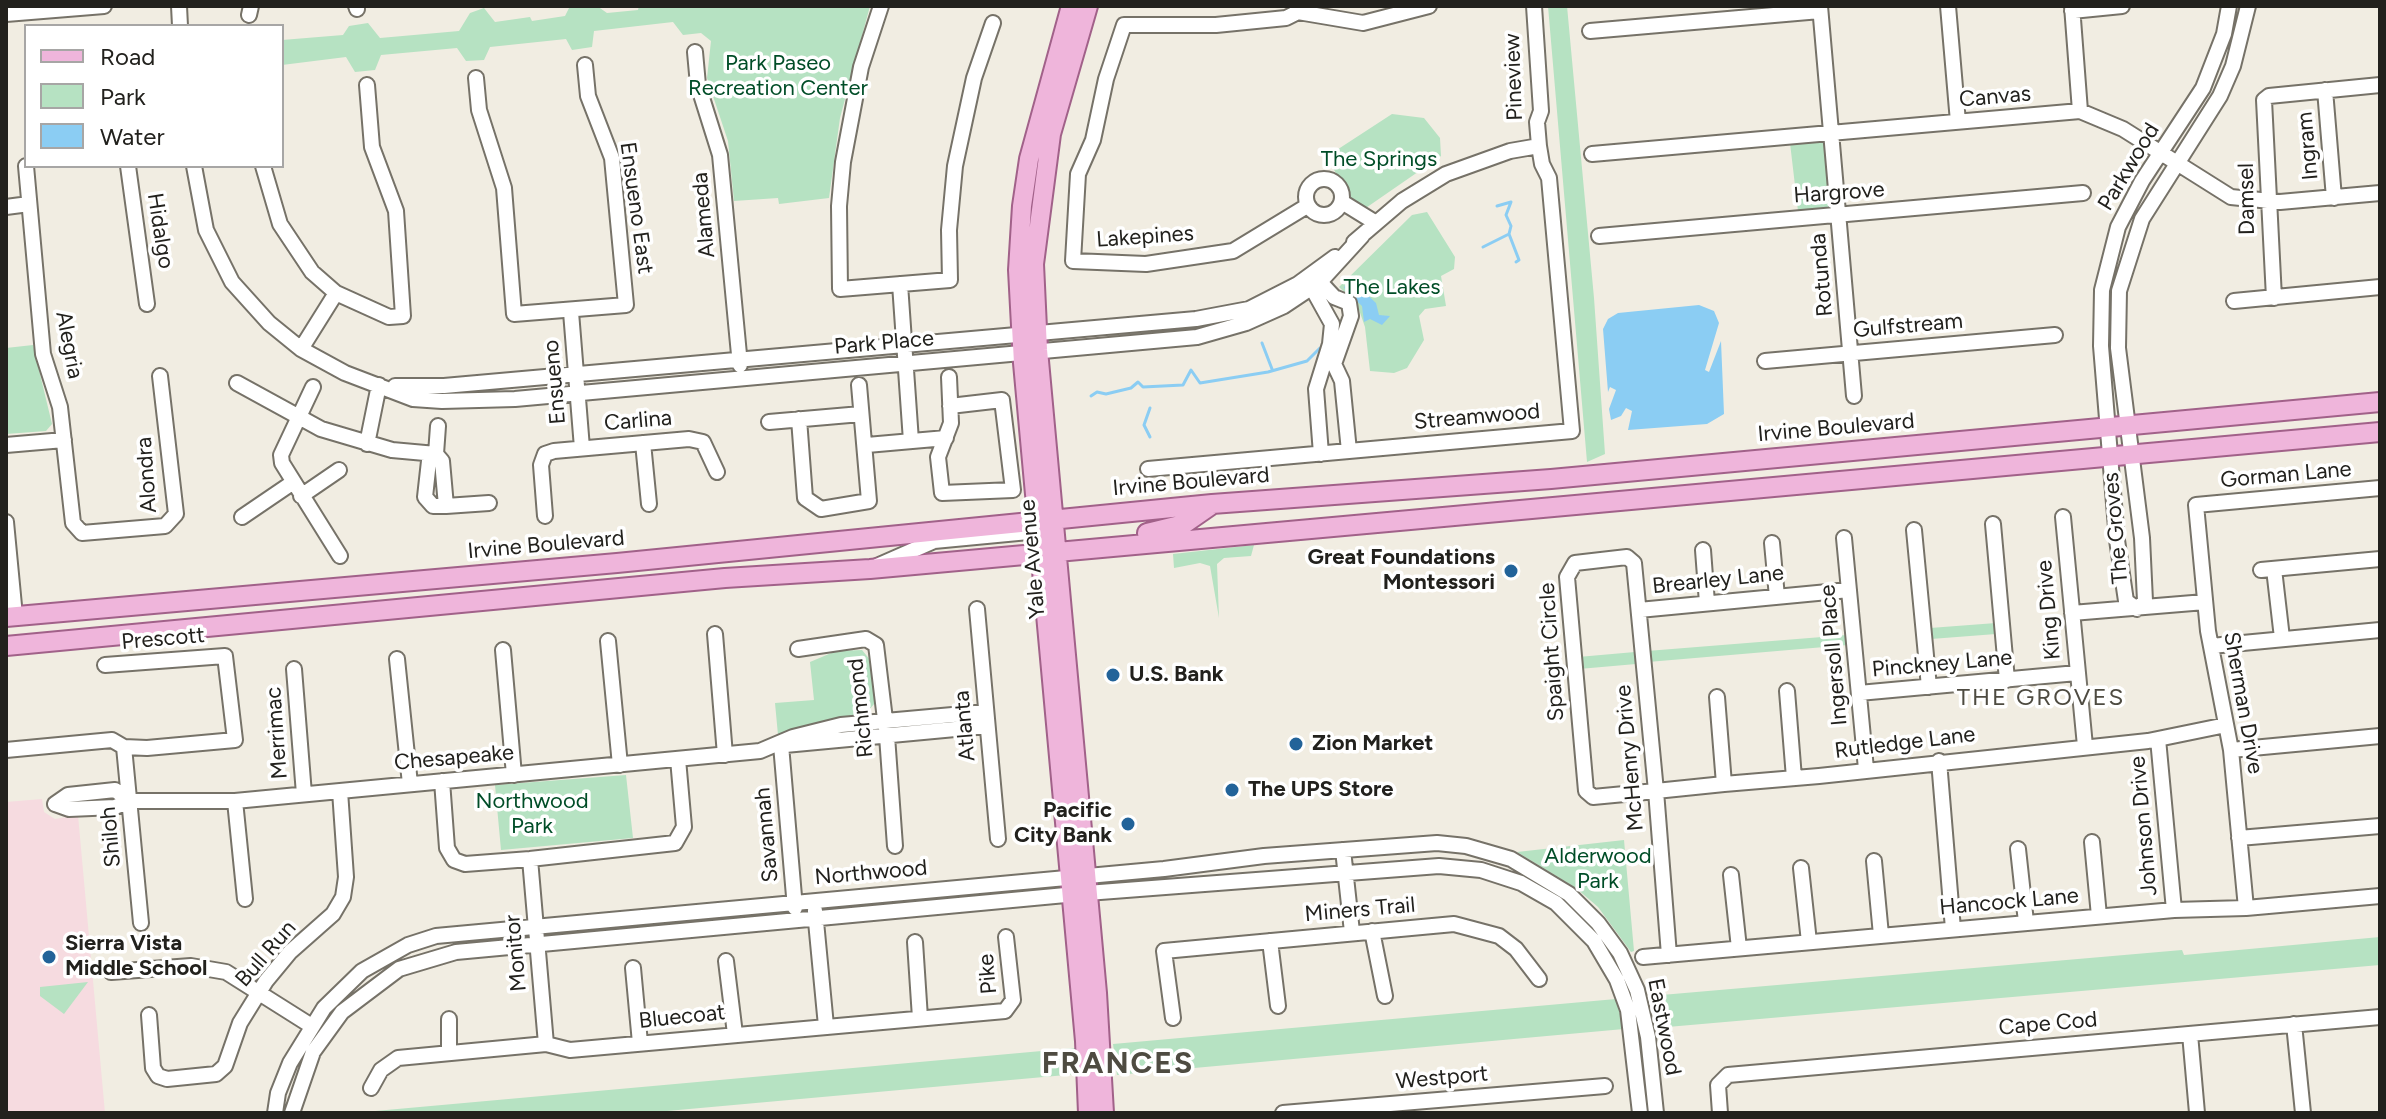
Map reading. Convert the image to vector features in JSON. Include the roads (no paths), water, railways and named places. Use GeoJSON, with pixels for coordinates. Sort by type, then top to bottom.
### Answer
{"type":"FeatureCollection","features":[{"type":"Feature","properties":{"kind":"main road","name":"Yale Avenue"},"geometry":{"type":"LineString","coordinates":[[1071,6],[1036,132],[1022,206],[1018,270],[1030,343],[1043,523],[1051,549],[1078,885],[1104,1113]]}},
{"type":"Feature","properties":{"kind":"main road","name":"Yale Avenue"},"geometry":{"type":"LineString","coordinates":[[1030,343],[1043,176],[1051,134],[1088,6]]}},
{"type":"Feature","properties":{"kind":"main road","name":"Irvine Boulevard"},"geometry":{"type":"LineString","coordinates":[[10,616],[617,563],[1212,504],[1536,480],[2380,402]]}},
{"type":"Feature","properties":{"kind":"main road"},"geometry":{"type":"LineString","coordinates":[[6,646],[725,578],[870,569],[1051,549],[2380,432]]}},
{"type":"Feature","properties":{"kind":"main road"},"geometry":{"type":"LineString","coordinates":[[1051,549],[1171,529],[1212,504]]}},
{"type":"Feature","properties":{"kind":"main road","name":"Yale Avenue"},"geometry":{"type":"LineString","coordinates":[[1078,885],[1088,1113]]}},
{"type":"Feature","properties":{"kind":"street"},"geometry":{"type":"LineString","coordinates":[[6,14],[104,6]]}},
{"type":"Feature","properties":{"kind":"street"},"geometry":{"type":"LineString","coordinates":[[881,6],[861,67],[843,162],[839,206],[840,289],[950,280],[949,230],[955,166],[974,78],[993,23]]}},
{"type":"Feature","properties":{"kind":"street"},"geometry":{"type":"LineString","coordinates":[[1298,9],[1363,23],[1429,6]]}},
{"type":"Feature","properties":{"kind":"street","name":"Pineview"},"geometry":{"type":"LineString","coordinates":[[1534,6],[1541,111],[1537,122],[1539,146]]}},
{"type":"Feature","properties":{"kind":"street"},"geometry":{"type":"LineString","coordinates":[[1948,6],[1958,122]]}},
{"type":"Feature","properties":{"kind":"street"},"geometry":{"type":"LineString","coordinates":[[2080,111],[2072,8],[2122,6]]}},
{"type":"Feature","properties":{"kind":"street","name":"Parkwood"},"geometry":{"type":"LineString","coordinates":[[2110,455],[2099,323],[2108,257],[2131,200],[2213,69],[2229,6]]}},
{"type":"Feature","properties":{"kind":"street","name":"Parkwood"},"geometry":{"type":"LineString","coordinates":[[2128,424],[2118,348],[2119,291],[2133,240],[2176,164],[2220,96],[2243,37],[2248,6]]}},
{"type":"Feature","properties":{"kind":"street"},"geometry":{"type":"LineString","coordinates":[[1590,31],[1820,8]]}},
{"type":"Feature","properties":{"kind":"street","name":"Rotunda"},"geometry":{"type":"LineString","coordinates":[[1820,8],[1854,396]]}},
{"type":"Feature","properties":{"kind":"street","name":"Lakepines"},"geometry":{"type":"LineString","coordinates":[[1298,9],[1286,18],[1216,25],[1124,25],[1106,79],[1093,140],[1078,174],[1073,261],[1146,264],[1233,251],[1307,206]]}},
{"type":"Feature","properties":{"kind":"street","name":"Alameda"},"geometry":{"type":"LineString","coordinates":[[695,52],[698,85],[720,155],[741,378]]}},
{"type":"Feature","properties":{"kind":"street","name":"Ensueno East"},"geometry":{"type":"LineString","coordinates":[[571,312],[626,305],[612,158],[588,96],[585,65]]}},
{"type":"Feature","properties":{"kind":"street"},"geometry":{"type":"LineString","coordinates":[[476,78],[482,123],[504,188],[514,314],[571,312]]}},
{"type":"Feature","properties":{"kind":"street"},"geometry":{"type":"LineString","coordinates":[[263,168],[271,201],[293,248],[336,293],[389,317],[403,316],[396,211],[372,147],[367,85]]}},
{"type":"Feature","properties":{"kind":"street"},"geometry":{"type":"LineString","coordinates":[[2325,90],[2380,85]]}},
{"type":"Feature","properties":{"kind":"street","name":"Damsel"},"geometry":{"type":"LineString","coordinates":[[2274,298],[2264,100],[2269,96],[2325,90]]}},
{"type":"Feature","properties":{"kind":"street","name":"Ingram"},"geometry":{"type":"LineString","coordinates":[[2325,90],[2334,198]]}},
{"type":"Feature","properties":{"kind":"street","name":"Canvas"},"geometry":{"type":"LineString","coordinates":[[1592,154],[2080,111],[2123,129],[2231,197],[2268,202],[2380,193]]}},
{"type":"Feature","properties":{"kind":"street","name":"Park Place"},"geometry":{"type":"LineString","coordinates":[[379,385],[415,389],[904,345],[1197,337],[1257,319],[1316,285],[1376,223],[1446,174],[1510,151],[1539,146]]}},
{"type":"Feature","properties":{"kind":"street","name":"Streamwood"},"geometry":{"type":"LineString","coordinates":[[1148,469],[1572,431],[1549,178],[1542,164],[1539,146]]}},
{"type":"Feature","properties":{"kind":"street","name":"Alegria"},"geometry":{"type":"LineString","coordinates":[[26,168],[43,354],[60,407],[73,523],[77,529]]}},
{"type":"Feature","properties":{"kind":"street","name":"Hidalgo"},"geometry":{"type":"LineString","coordinates":[[128,168],[147,304]]}},
{"type":"Feature","properties":{"kind":"street","name":"Park Place"},"geometry":{"type":"LineString","coordinates":[[194,168],[206,230],[232,282],[269,323],[301,349],[345,373],[413,399],[442,401],[904,363],[1196,319],[1249,309],[1298,284],[1362,236]]}},
{"type":"Feature","properties":{"kind":"street","name":"Lakepines"},"geometry":{"type":"LineString","coordinates":[[1319,179],[1335,183],[1341,192],[1342,202],[1328,215],[1316,214],[1307,206],[1307,190],[1319,179]]}},
{"type":"Feature","properties":{"kind":"street","name":"Hargrove"},"geometry":{"type":"LineString","coordinates":[[1599,236],[2083,193]]}},
{"type":"Feature","properties":{"kind":"street","name":"Lakepines"},"geometry":{"type":"LineString","coordinates":[[1342,202],[1376,223]]}},
{"type":"Feature","properties":{"kind":"street"},"geometry":{"type":"LineString","coordinates":[[6,207],[29,204]]}},
{"type":"Feature","properties":{"kind":"street"},"geometry":{"type":"LineString","coordinates":[[900,284],[911,441]]}},
{"type":"Feature","properties":{"kind":"street"},"geometry":{"type":"LineString","coordinates":[[1316,285],[1349,303],[1351,316],[1334,364],[1342,381],[1349,451]]}},
{"type":"Feature","properties":{"kind":"street"},"geometry":{"type":"LineString","coordinates":[[1316,285],[1332,324],[1330,344],[1316,389],[1321,454]]}},
{"type":"Feature","properties":{"kind":"street"},"geometry":{"type":"LineString","coordinates":[[2234,301],[2380,287]]}},
{"type":"Feature","properties":{"kind":"street"},"geometry":{"type":"LineString","coordinates":[[301,349],[336,293]]}},
{"type":"Feature","properties":{"kind":"street","name":"Ensueno"},"geometry":{"type":"LineString","coordinates":[[571,312],[582,448]]}},
{"type":"Feature","properties":{"kind":"street","name":"Gulfstream"},"geometry":{"type":"LineString","coordinates":[[1765,361],[2055,335]]}},
{"type":"Feature","properties":{"kind":"street","name":"Alondra"},"geometry":{"type":"LineString","coordinates":[[77,529],[82,533],[157,527],[172,522],[176,514],[160,376]]}},
{"type":"Feature","properties":{"kind":"street"},"geometry":{"type":"LineString","coordinates":[[949,377],[950,406],[951,423],[938,457],[942,493],[1013,490],[1002,400],[950,406]]}},
{"type":"Feature","properties":{"kind":"street"},"geometry":{"type":"LineString","coordinates":[[237,383],[298,418],[367,444],[436,454],[442,461],[446,506]]}},
{"type":"Feature","properties":{"kind":"street"},"geometry":{"type":"LineString","coordinates":[[367,444],[379,385]]}},
{"type":"Feature","properties":{"kind":"street"},"geometry":{"type":"LineString","coordinates":[[799,419],[805,498],[812,506],[821,509],[871,498],[867,445],[861,438],[859,385]]}},
{"type":"Feature","properties":{"kind":"street"},"geometry":{"type":"LineString","coordinates":[[313,387],[281,455],[292,483],[340,556]]}},
{"type":"Feature","properties":{"kind":"street"},"geometry":{"type":"LineString","coordinates":[[769,422],[861,414]]}},
{"type":"Feature","properties":{"kind":"street","name":"The Groves"},"geometry":{"type":"LineString","coordinates":[[2110,455],[2126,601],[2137,609],[2145,601],[2128,424]]}},
{"type":"Feature","properties":{"kind":"street"},"geometry":{"type":"LineString","coordinates":[[438,426],[436,454],[429,461],[425,497],[433,506],[489,503]]}},
{"type":"Feature","properties":{"kind":"street"},"geometry":{"type":"LineString","coordinates":[[867,445],[946,438]]}},
{"type":"Feature","properties":{"kind":"street","name":"Carlina"},"geometry":{"type":"LineString","coordinates":[[545,516],[541,465],[545,454],[689,439],[703,442],[717,472]]}},
{"type":"Feature","properties":{"kind":"street"},"geometry":{"type":"LineString","coordinates":[[6,445],[64,440]]}},
{"type":"Feature","properties":{"kind":"street"},"geometry":{"type":"LineString","coordinates":[[643,443],[649,504]]}},
{"type":"Feature","properties":{"kind":"street"},"geometry":{"type":"LineString","coordinates":[[301,496],[339,470]]}},
{"type":"Feature","properties":{"kind":"street"},"geometry":{"type":"LineString","coordinates":[[242,517],[292,483]]}},
{"type":"Feature","properties":{"kind":"street","name":"Gorman Lane"},"geometry":{"type":"LineString","coordinates":[[2196,505],[2380,488]]}},
{"type":"Feature","properties":{"kind":"street","name":"Sherman Drive"},"geometry":{"type":"LineString","coordinates":[[2196,505],[2211,646],[2231,750],[2246,908]]}},
{"type":"Feature","properties":{"kind":"street","name":"King Drive"},"geometry":{"type":"LineString","coordinates":[[2063,517],[2085,746]]}},
{"type":"Feature","properties":{"kind":"street"},"geometry":{"type":"LineString","coordinates":[[6,522],[10,616]]}},
{"type":"Feature","properties":{"kind":"street"},"geometry":{"type":"LineString","coordinates":[[870,569],[934,541],[1043,523]]}},
{"type":"Feature","properties":{"kind":"street"},"geometry":{"type":"LineString","coordinates":[[1993,524],[2007,680]]}},
{"type":"Feature","properties":{"kind":"street"},"geometry":{"type":"LineString","coordinates":[[1914,530],[1929,687]]}},
{"type":"Feature","properties":{"kind":"street","name":"Ingersoll Place"},"geometry":{"type":"LineString","coordinates":[[1844,538],[1866,769]]}},
{"type":"Feature","properties":{"kind":"street"},"geometry":{"type":"LineString","coordinates":[[1772,543],[1777,597]]}},
{"type":"Feature","properties":{"kind":"street"},"geometry":{"type":"LineString","coordinates":[[1703,550],[1707,603]]}},
{"type":"Feature","properties":{"kind":"street","name":"McHenry Drive"},"geometry":{"type":"LineString","coordinates":[[1630,558],[1634,563],[1639,610],[1669,955]]}},
{"type":"Feature","properties":{"kind":"street","name":"Spaight Circle"},"geometry":{"type":"LineString","coordinates":[[1589,795],[1567,577],[1572,566],[1580,561],[1630,558]]}},
{"type":"Feature","properties":{"kind":"street"},"geometry":{"type":"LineString","coordinates":[[2282,638],[2267,569],[2380,559]]}},
{"type":"Feature","properties":{"kind":"street","name":"Brearley Lane"},"geometry":{"type":"LineString","coordinates":[[1639,610],[1849,590]]}},
{"type":"Feature","properties":{"kind":"street"},"geometry":{"type":"LineString","coordinates":[[2072,613],[2205,602]]}},
{"type":"Feature","properties":{"kind":"street","name":"Atlanta"},"geometry":{"type":"LineString","coordinates":[[977,609],[998,839]]}},
{"type":"Feature","properties":{"kind":"street"},"geometry":{"type":"LineString","coordinates":[[2211,646],[2380,630]]}},
{"type":"Feature","properties":{"kind":"street"},"geometry":{"type":"LineString","coordinates":[[715,634],[725,755]]}},
{"type":"Feature","properties":{"kind":"street","name":"Richmond"},"geometry":{"type":"LineString","coordinates":[[798,649],[866,639],[876,645],[895,846]]}},
{"type":"Feature","properties":{"kind":"street"},"geometry":{"type":"LineString","coordinates":[[608,641],[620,765]]}},
{"type":"Feature","properties":{"kind":"street"},"geometry":{"type":"LineString","coordinates":[[503,650],[514,775]]}},
{"type":"Feature","properties":{"kind":"street","name":"Prescott"},"geometry":{"type":"LineString","coordinates":[[105,665],[225,656],[235,740],[147,748],[124,747]]}},
{"type":"Feature","properties":{"kind":"street"},"geometry":{"type":"LineString","coordinates":[[397,659],[410,784]]}},
{"type":"Feature","properties":{"kind":"street","name":"Merrimac"},"geometry":{"type":"LineString","coordinates":[[294,669],[304,794]]}},
{"type":"Feature","properties":{"kind":"street","name":"Pinckney Lane"},"geometry":{"type":"LineString","coordinates":[[1859,693],[2077,673]]}},
{"type":"Feature","properties":{"kind":"street"},"geometry":{"type":"LineString","coordinates":[[1787,691],[1794,778]]}},
{"type":"Feature","properties":{"kind":"street"},"geometry":{"type":"LineString","coordinates":[[1717,697],[1724,784]]}},
{"type":"Feature","properties":{"kind":"street","name":"Chesapeake"},"geometry":{"type":"LineString","coordinates":[[130,801],[235,801],[725,755],[781,745],[793,737],[841,725],[886,729],[987,719]]}},
{"type":"Feature","properties":{"kind":"street","name":"Rutledge Lane"},"geometry":{"type":"LineString","coordinates":[[1589,795],[1794,778],[2158,739],[2226,725]]}},
{"type":"Feature","properties":{"kind":"street"},"geometry":{"type":"LineString","coordinates":[[2231,750],[2380,736]]}},
{"type":"Feature","properties":{"kind":"street","name":"Johnson Drive"},"geometry":{"type":"LineString","coordinates":[[2158,739],[2174,910]]}},
{"type":"Feature","properties":{"kind":"street"},"geometry":{"type":"LineString","coordinates":[[6,750],[112,740],[124,747]]}},
{"type":"Feature","properties":{"kind":"street","name":"Savannah"},"geometry":{"type":"LineString","coordinates":[[781,745],[796,921]]}},
{"type":"Feature","properties":{"kind":"street","name":"Shiloh"},"geometry":{"type":"LineString","coordinates":[[124,747],[141,923]]}},
{"type":"Feature","properties":{"kind":"street"},"geometry":{"type":"LineString","coordinates":[[442,781],[447,848],[454,860],[465,864],[530,859],[667,846],[680,839],[684,827],[678,759]]}},
{"type":"Feature","properties":{"kind":"street"},"geometry":{"type":"LineString","coordinates":[[1939,761],[1953,929]]}},
{"type":"Feature","properties":{"kind":"street","name":"Bull Run"},"geometry":{"type":"LineString","coordinates":[[149,1015],[153,1068],[158,1076],[167,1079],[216,1074],[225,1066],[240,1023],[259,991],[290,952],[333,914],[343,897],[346,877],[340,791]]}},
{"type":"Feature","properties":{"kind":"street"},"geometry":{"type":"LineString","coordinates":[[235,801],[245,899]]}},
{"type":"Feature","properties":{"kind":"street"},"geometry":{"type":"LineString","coordinates":[[2239,838],[2380,826]]}},
{"type":"Feature","properties":{"kind":"street"},"geometry":{"type":"LineString","coordinates":[[2092,842],[2099,916]]}},
{"type":"Feature","properties":{"kind":"street","name":"Northwood"},"geometry":{"type":"LineString","coordinates":[[292,1113],[303,1075],[324,1033],[359,996],[399,969],[456,952],[537,942],[816,919],[1343,850],[1423,844],[1466,846]]}},
{"type":"Feature","properties":{"kind":"street","name":"Eastwood"},"geometry":{"type":"LineString","coordinates":[[1466,846],[1511,859],[1538,873],[1579,902],[1608,935],[1630,970],[1640,1000],[1648,1037],[1656,1113]]}},
{"type":"Feature","properties":{"kind":"street"},"geometry":{"type":"LineString","coordinates":[[2018,849],[2026,922]]}},
{"type":"Feature","properties":{"kind":"street"},"geometry":{"type":"LineString","coordinates":[[1343,850],[1352,932]]}},
{"type":"Feature","properties":{"kind":"street","name":"Monitor"},"geometry":{"type":"LineString","coordinates":[[530,859],[546,1044]]}},
{"type":"Feature","properties":{"kind":"street"},"geometry":{"type":"LineString","coordinates":[[1874,861],[1881,935]]}},
{"type":"Feature","properties":{"kind":"street","name":"Northwood"},"geometry":{"type":"LineString","coordinates":[[275,1113],[278,1093],[310,1025],[362,971],[408,945],[446,934],[795,901],[1463,867]]}},
{"type":"Feature","properties":{"kind":"street","name":"Eastwood"},"geometry":{"type":"LineString","coordinates":[[1463,867],[1521,883],[1556,903],[1594,941],[1608,961],[1626,1002],[1640,1113]]}},
{"type":"Feature","properties":{"kind":"street"},"geometry":{"type":"LineString","coordinates":[[1801,868],[1809,942]]}},
{"type":"Feature","properties":{"kind":"street"},"geometry":{"type":"LineString","coordinates":[[1731,875],[1739,948]]}},
{"type":"Feature","properties":{"kind":"street","name":"Hancock Lane"},"geometry":{"type":"LineString","coordinates":[[1643,957],[2026,922],[2380,896]]}},
{"type":"Feature","properties":{"kind":"street"},"geometry":{"type":"LineString","coordinates":[[813,900],[826,1026]]}},
{"type":"Feature","properties":{"kind":"street","name":"Miners Trail"},"geometry":{"type":"LineString","coordinates":[[1173,1018],[1164,951],[1454,924],[1499,936],[1516,949],[1539,979]]}},
{"type":"Feature","properties":{"kind":"street"},"geometry":{"type":"LineString","coordinates":[[1372,931],[1385,996]]}},
{"type":"Feature","properties":{"kind":"street","name":"Pike"},"geometry":{"type":"LineString","coordinates":[[1006,937],[1011,1007]]}},
{"type":"Feature","properties":{"kind":"street"},"geometry":{"type":"LineString","coordinates":[[1270,941],[1278,1006]]}},
{"type":"Feature","properties":{"kind":"street"},"geometry":{"type":"LineString","coordinates":[[915,942],[920,1018]]}},
{"type":"Feature","properties":{"kind":"street"},"geometry":{"type":"LineString","coordinates":[[726,961],[735,1034]]}},
{"type":"Feature","properties":{"kind":"street"},"geometry":{"type":"LineString","coordinates":[[111,972],[191,966],[226,972],[310,1025]]}},
{"type":"Feature","properties":{"kind":"street"},"geometry":{"type":"LineString","coordinates":[[633,968],[640,1043]]}},
{"type":"Feature","properties":{"kind":"street","name":"Bluecoat"},"geometry":{"type":"LineString","coordinates":[[371,1088],[381,1070],[398,1058],[546,1044],[570,1050],[1005,1011],[1011,1007]]}},
{"type":"Feature","properties":{"kind":"street","name":"Cape Cod"},"geometry":{"type":"LineString","coordinates":[[1720,1113],[1721,1079],[1735,1074],[2380,1017]]}},
{"type":"Feature","properties":{"kind":"street"},"geometry":{"type":"LineString","coordinates":[[449,1019],[449,1053]]}},
{"type":"Feature","properties":{"kind":"street"},"geometry":{"type":"LineString","coordinates":[[2294,1024],[2303,1113]]}},
{"type":"Feature","properties":{"kind":"street"},"geometry":{"type":"LineString","coordinates":[[2190,1034],[2197,1113]]}},
{"type":"Feature","properties":{"kind":"street","name":"Westport"},"geometry":{"type":"LineString","coordinates":[[1283,1113],[1605,1086]]}},
{"type":"Feature","properties":{"kind":"street"},"geometry":{"type":"LineString","coordinates":[[1486,1096],[1487,1113]]}},
{"type":"Feature","properties":{"kind":"water"},"geometry":{"type":"Polygon","coordinates":[[[1356,278],[1363,284],[1361,289],[1376,303],[1379,315],[1390,316],[1382,325],[1370,319],[1364,322],[1362,306],[1346,291],[1344,287],[1356,278]]]}},
{"type":"Feature","properties":{"kind":"water"},"geometry":{"type":"Polygon","coordinates":[[[1699,305],[1714,311],[1719,323],[1705,370],[1709,372],[1721,341],[1724,414],[1707,424],[1628,430],[1632,411],[1626,408],[1621,416],[1611,420],[1609,409],[1616,390],[1610,387],[1608,392],[1603,329],[1608,319],[1618,313],[1699,305]]]}},
{"type":"Feature","properties":{"kind":"waterway"},"geometry":{"type":"LineString","coordinates":[[1497,206],[1511,202],[1506,215],[1511,226],[1509,234]]}},
{"type":"Feature","properties":{"kind":"waterway"},"geometry":{"type":"LineString","coordinates":[[1483,247],[1509,234],[1519,260],[1516,262]]}},
{"type":"Feature","properties":{"kind":"waterway"},"geometry":{"type":"LineString","coordinates":[[1262,343],[1272,369]]}},
{"type":"Feature","properties":{"kind":"waterway"},"geometry":{"type":"LineString","coordinates":[[1091,396],[1097,392],[1106,394],[1131,388],[1138,382],[1143,387],[1183,385],[1191,370],[1200,383],[1268,372],[1307,361],[1320,348]]}},
{"type":"Feature","properties":{"kind":"waterway"},"geometry":{"type":"LineString","coordinates":[[1150,408],[1144,425],[1150,437]]}},
{"type":"Feature","properties":{"kind":"place","name":"Great Foundations Montessori"},"geometry":{"type":"Point","coordinates":[1511,571]}},
{"type":"Feature","properties":{"kind":"place","name":"U.S. Bank"},"geometry":{"type":"Point","coordinates":[1113,675]}},
{"type":"Feature","properties":{"kind":"place","name":"Zion Market"},"geometry":{"type":"Point","coordinates":[1296,744]}},
{"type":"Feature","properties":{"kind":"place","name":"The UPS Store"},"geometry":{"type":"Point","coordinates":[1232,790]}},
{"type":"Feature","properties":{"kind":"place","name":"Pacific City Bank"},"geometry":{"type":"Point","coordinates":[1128,824]}},
{"type":"Feature","properties":{"kind":"place","name":"Sierra Vista Middle School"},"geometry":{"type":"Point","coordinates":[49,957]}},
{"type":"Feature","properties":{"kind":"district","name":"THE GROVES"},"geometry":{"type":"Point","coordinates":[2041,698]}},
{"type":"Feature","properties":{"kind":"district","name":"FRANCES"},"geometry":{"type":"Point","coordinates":[1118,1064]}},
{"type":"Feature","properties":{"kind":"park label","name":"Park Paseo Recreation Center"},"geometry":{"type":"Point","coordinates":[778,76]}},
{"type":"Feature","properties":{"kind":"park label","name":"The Springs"},"geometry":{"type":"Point","coordinates":[1379,160]}},
{"type":"Feature","properties":{"kind":"park label","name":"The Lakes"},"geometry":{"type":"Point","coordinates":[1392,288]}},
{"type":"Feature","properties":{"kind":"park label","name":"Northwood Park"},"geometry":{"type":"Point","coordinates":[532,814]}},
{"type":"Feature","properties":{"kind":"park label","name":"Alderwood Park"},"geometry":{"type":"Point","coordinates":[1598,870]}}]}
